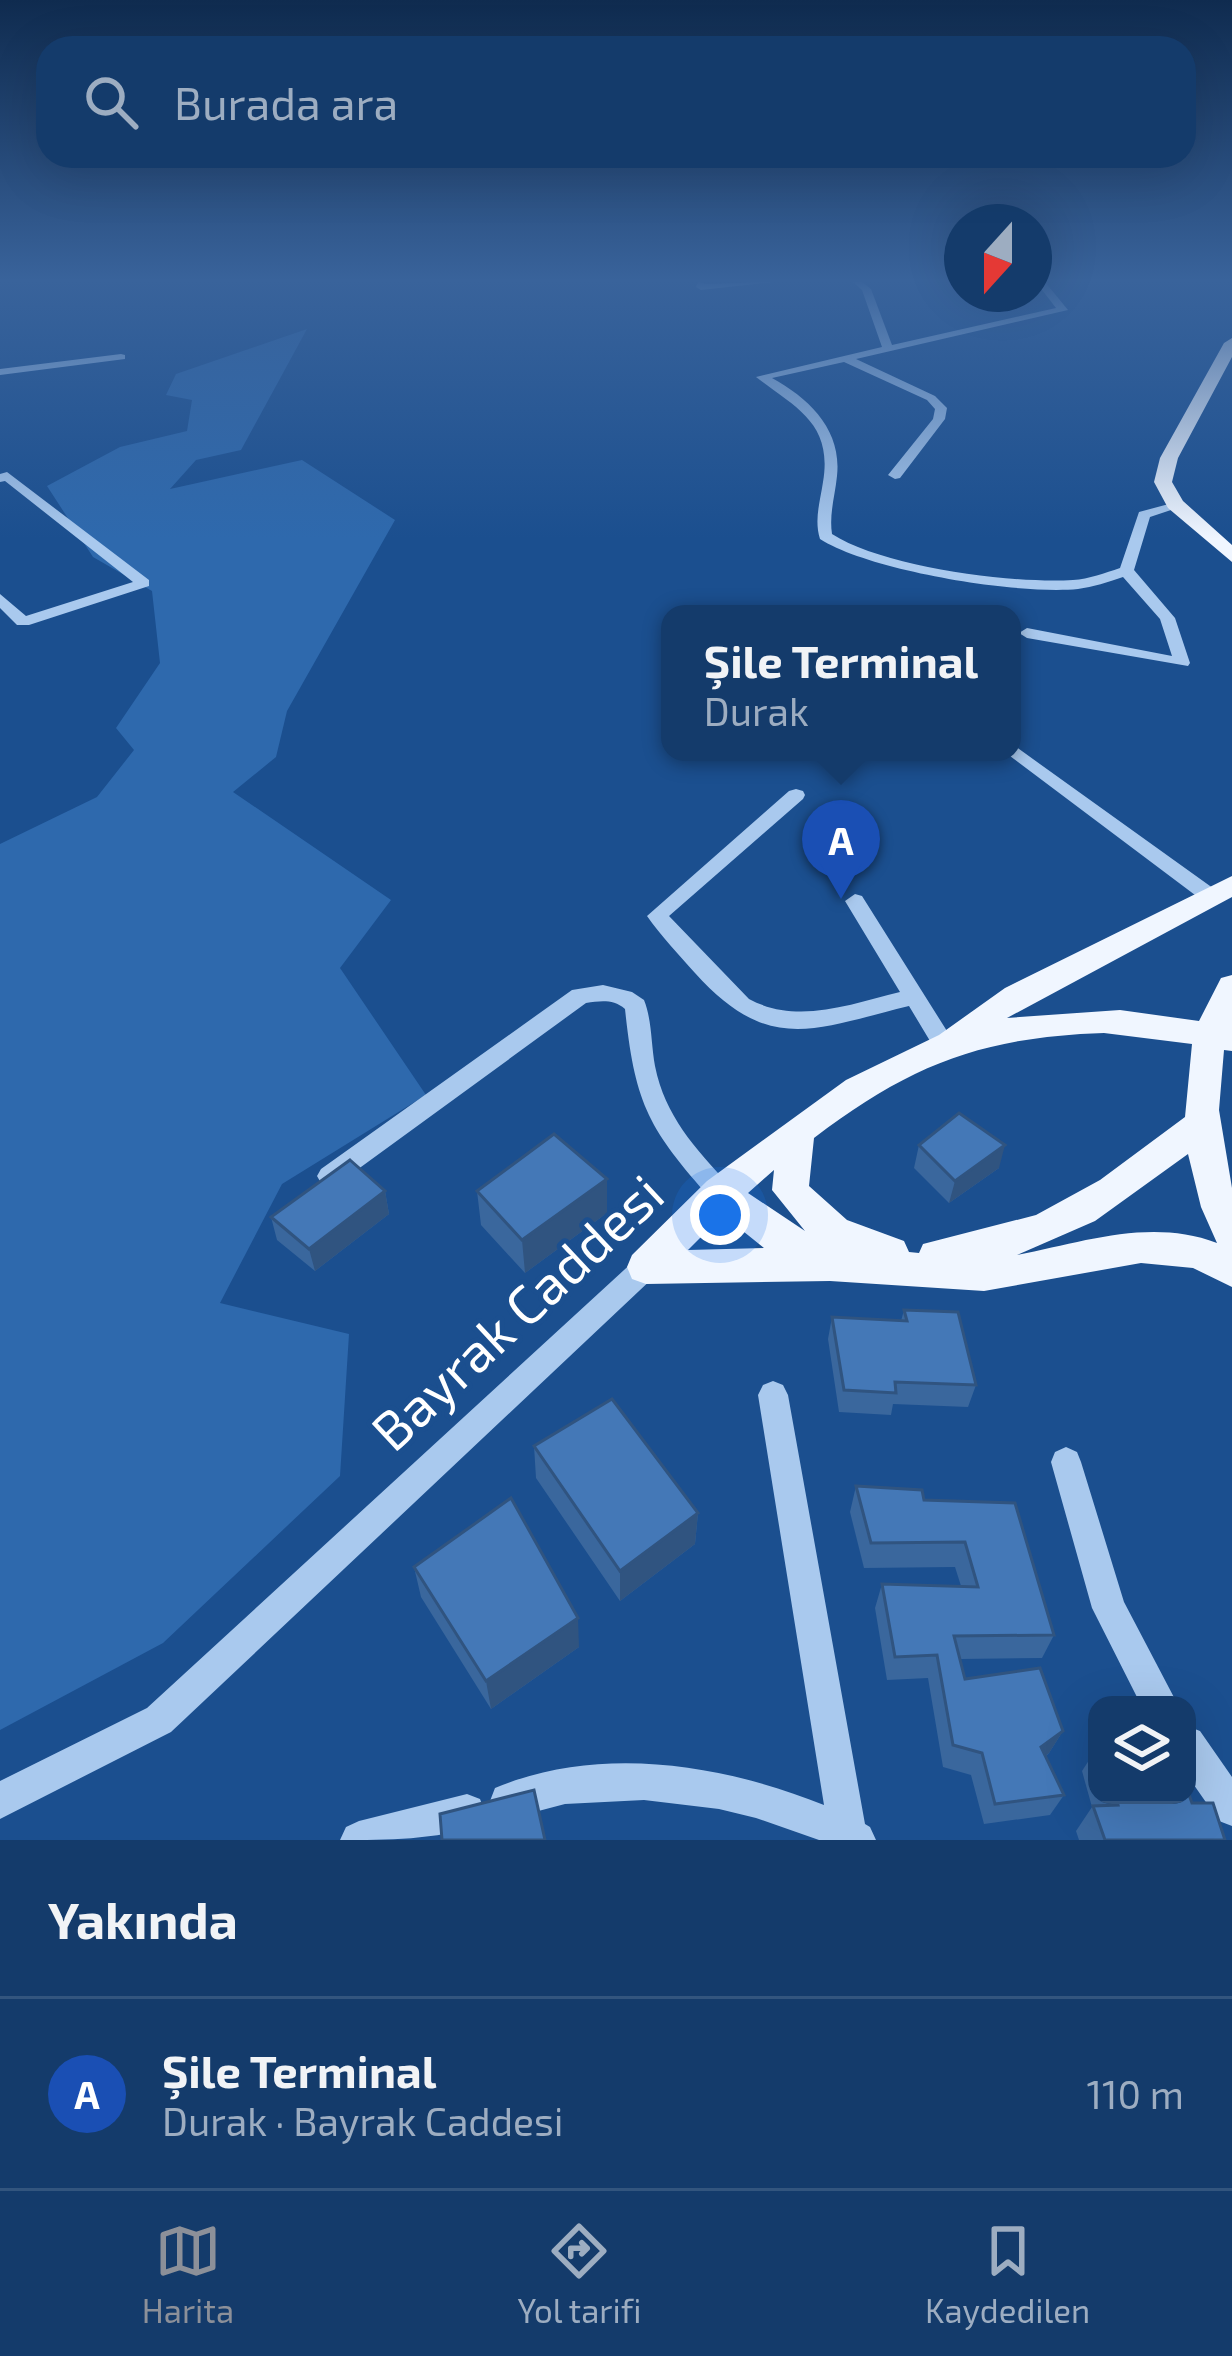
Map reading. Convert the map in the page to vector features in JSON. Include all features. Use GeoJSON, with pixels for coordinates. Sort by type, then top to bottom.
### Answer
{"type":"FeatureCollection","features":[{"type":"Feature","properties":{"kind":"main road"},"geometry":{"type":"LineString","coordinates":[[1218,368],[1169,458],[1163,482],[1175,504],[1232,556]]}},
{"type":"Feature","properties":{"kind":"main road"},"geometry":{"type":"LineString","coordinates":[[944,1045],[1016,996],[1221,890]]}},
{"type":"Feature","properties":{"kind":"main road"},"geometry":{"type":"LineString","coordinates":[[1232,986],[1214,1016],[1202,1094],[1208,1172],[1232,1235]]}},
{"type":"Feature","properties":{"kind":"main road","name":"Bayrak Caddesi"},"geometry":{"type":"LineString","coordinates":[[646,1267],[720,1192],[797,1132],[879,1078],[944,1045],[1029,1028],[1108,1021],[1232,1039]]}},
{"type":"Feature","properties":{"kind":"main road"},"geometry":{"type":"LineString","coordinates":[[797,1132],[790,1190],[814,1222],[861,1247],[929,1257],[980,1252],[1048,1229],[1121,1189],[1204,1120]]}},
{"type":"Feature","properties":{"kind":"main road"},"geometry":{"type":"LineString","coordinates":[[720,1192],[779,1238],[854,1264]]}},
{"type":"Feature","properties":{"kind":"main road"},"geometry":{"type":"LineString","coordinates":[[646,1267],[854,1264],[989,1274],[1113,1248],[1162,1248],[1209,1254],[1232,1270]]}},
{"type":"Feature","properties":{"kind":"street"},"geometry":{"type":"LineString","coordinates":[[0,372],[34,368]]}},
{"type":"Feature","properties":{"kind":"street"},"geometry":{"type":"LineString","coordinates":[[799,368],[762,376],[802,403],[824,427],[832,466],[821,515],[825,536],[834,545],[876,560],[1055,584],[1085,584],[1126,571]]}},
{"type":"Feature","properties":{"kind":"street"},"geometry":{"type":"LineString","coordinates":[[866,368],[925,395],[941,408],[939,419],[895,475]]}},
{"type":"Feature","properties":{"kind":"street"},"geometry":{"type":"LineString","coordinates":[[0,478],[7,476],[144,584],[23,622],[0,599]]}},
{"type":"Feature","properties":{"kind":"street"},"geometry":{"type":"LineString","coordinates":[[1126,571],[1144,515],[1175,504]]}},
{"type":"Feature","properties":{"kind":"street"},"geometry":{"type":"LineString","coordinates":[[1027,633],[1182,664],[1167,618],[1126,571]]}},
{"type":"Feature","properties":{"kind":"street"},"geometry":{"type":"LineString","coordinates":[[1021,755],[1221,890]]}},
{"type":"Feature","properties":{"kind":"street"},"geometry":{"type":"LineString","coordinates":[[796,795],[657,916],[742,1005],[770,1018],[799,1020],[914,998]]}},
{"type":"Feature","properties":{"kind":"street"},"geometry":{"type":"LineString","coordinates":[[855,901],[944,1045]]}},
{"type":"Feature","properties":{"kind":"street"},"geometry":{"type":"LineString","coordinates":[[304,1194],[580,996],[602,992],[626,996],[636,1006],[645,1089],[664,1132],[720,1192]]}},
{"type":"Feature","properties":{"kind":"street","name":"Bayrak Caddesi"},"geometry":{"type":"LineString","coordinates":[[0,1801],[159,1720],[646,1267]]}},
{"type":"Feature","properties":{"kind":"street"},"geometry":{"type":"LineString","coordinates":[[773,1395],[853,1838]]}},
{"type":"Feature","properties":{"kind":"street"},"geometry":{"type":"LineString","coordinates":[[1066,1462],[1109,1608],[1155,1696]]}},
{"type":"Feature","properties":{"kind":"street"},"geometry":{"type":"LineString","coordinates":[[1196,1757],[1232,1808]]}},
{"type":"Feature","properties":{"kind":"street"},"geometry":{"type":"LineString","coordinates":[[359,1840],[572,1784],[641,1783],[721,1793],[793,1812],[853,1838]]}},
{"type":"Feature","properties":{"kind":"shaded area"},"geometry":{"type":"Polygon","coordinates":[[[194,368],[286,368],[241,450],[196,460],[170,489],[302,460],[395,520],[287,711],[276,757],[233,792],[391,900],[340,968],[426,1095],[282,1184],[220,1303],[349,1334],[340,1476],[163,1643],[0,1730],[0,844],[97,797],[134,750],[116,728],[160,663],[152,591],[93,557],[47,486],[120,447],[187,431],[192,400],[166,395],[176,374],[194,368]]]}},
{"type":"Feature","properties":{"kind":"building"},"geometry":{"type":"Polygon","coordinates":[[[959,1113],[1005,1145],[955,1181],[919,1145],[959,1113]]]}},
{"type":"Feature","properties":{"kind":"building"},"geometry":{"type":"Polygon","coordinates":[[[554,1134],[607,1179],[522,1240],[477,1191],[554,1134]]]}},
{"type":"Feature","properties":{"kind":"building"},"geometry":{"type":"Polygon","coordinates":[[[350,1160],[385,1191],[309,1249],[271,1217],[350,1160]]]}},
{"type":"Feature","properties":{"kind":"building"},"geometry":{"type":"Polygon","coordinates":[[[904,1310],[958,1312],[976,1385],[895,1382],[896,1393],[844,1390],[832,1317],[907,1321],[904,1310]]]}},
{"type":"Feature","properties":{"kind":"building"},"geometry":{"type":"Polygon","coordinates":[[[612,1399],[698,1513],[620,1571],[534,1446],[612,1399]]]}},
{"type":"Feature","properties":{"kind":"building"},"geometry":{"type":"Polygon","coordinates":[[[856,1486],[922,1490],[924,1500],[1015,1503],[1054,1635],[954,1636],[965,1679],[1040,1668],[1063,1731],[1041,1747],[1064,1795],[995,1804],[982,1753],[953,1745],[937,1655],[895,1657],[882,1584],[978,1587],[965,1542],[871,1543],[856,1486]]]}},
{"type":"Feature","properties":{"kind":"building"},"geometry":{"type":"Polygon","coordinates":[[[511,1498],[578,1618],[486,1681],[414,1567],[511,1498]]]}},
{"type":"Feature","properties":{"kind":"building"},"geometry":{"type":"Polygon","coordinates":[[[534,1790],[545,1840],[442,1840],[440,1814],[534,1790]]]}},
{"type":"Feature","properties":{"kind":"building"},"geometry":{"type":"Polygon","coordinates":[[[1213,1803],[1225,1840],[1105,1840],[1093,1806],[1213,1803]]]}},
{"type":"Feature","properties":{"kind":"place","name":"Şile Terminal"},"geometry":{"type":"Point","coordinates":[841,899]}}]}
